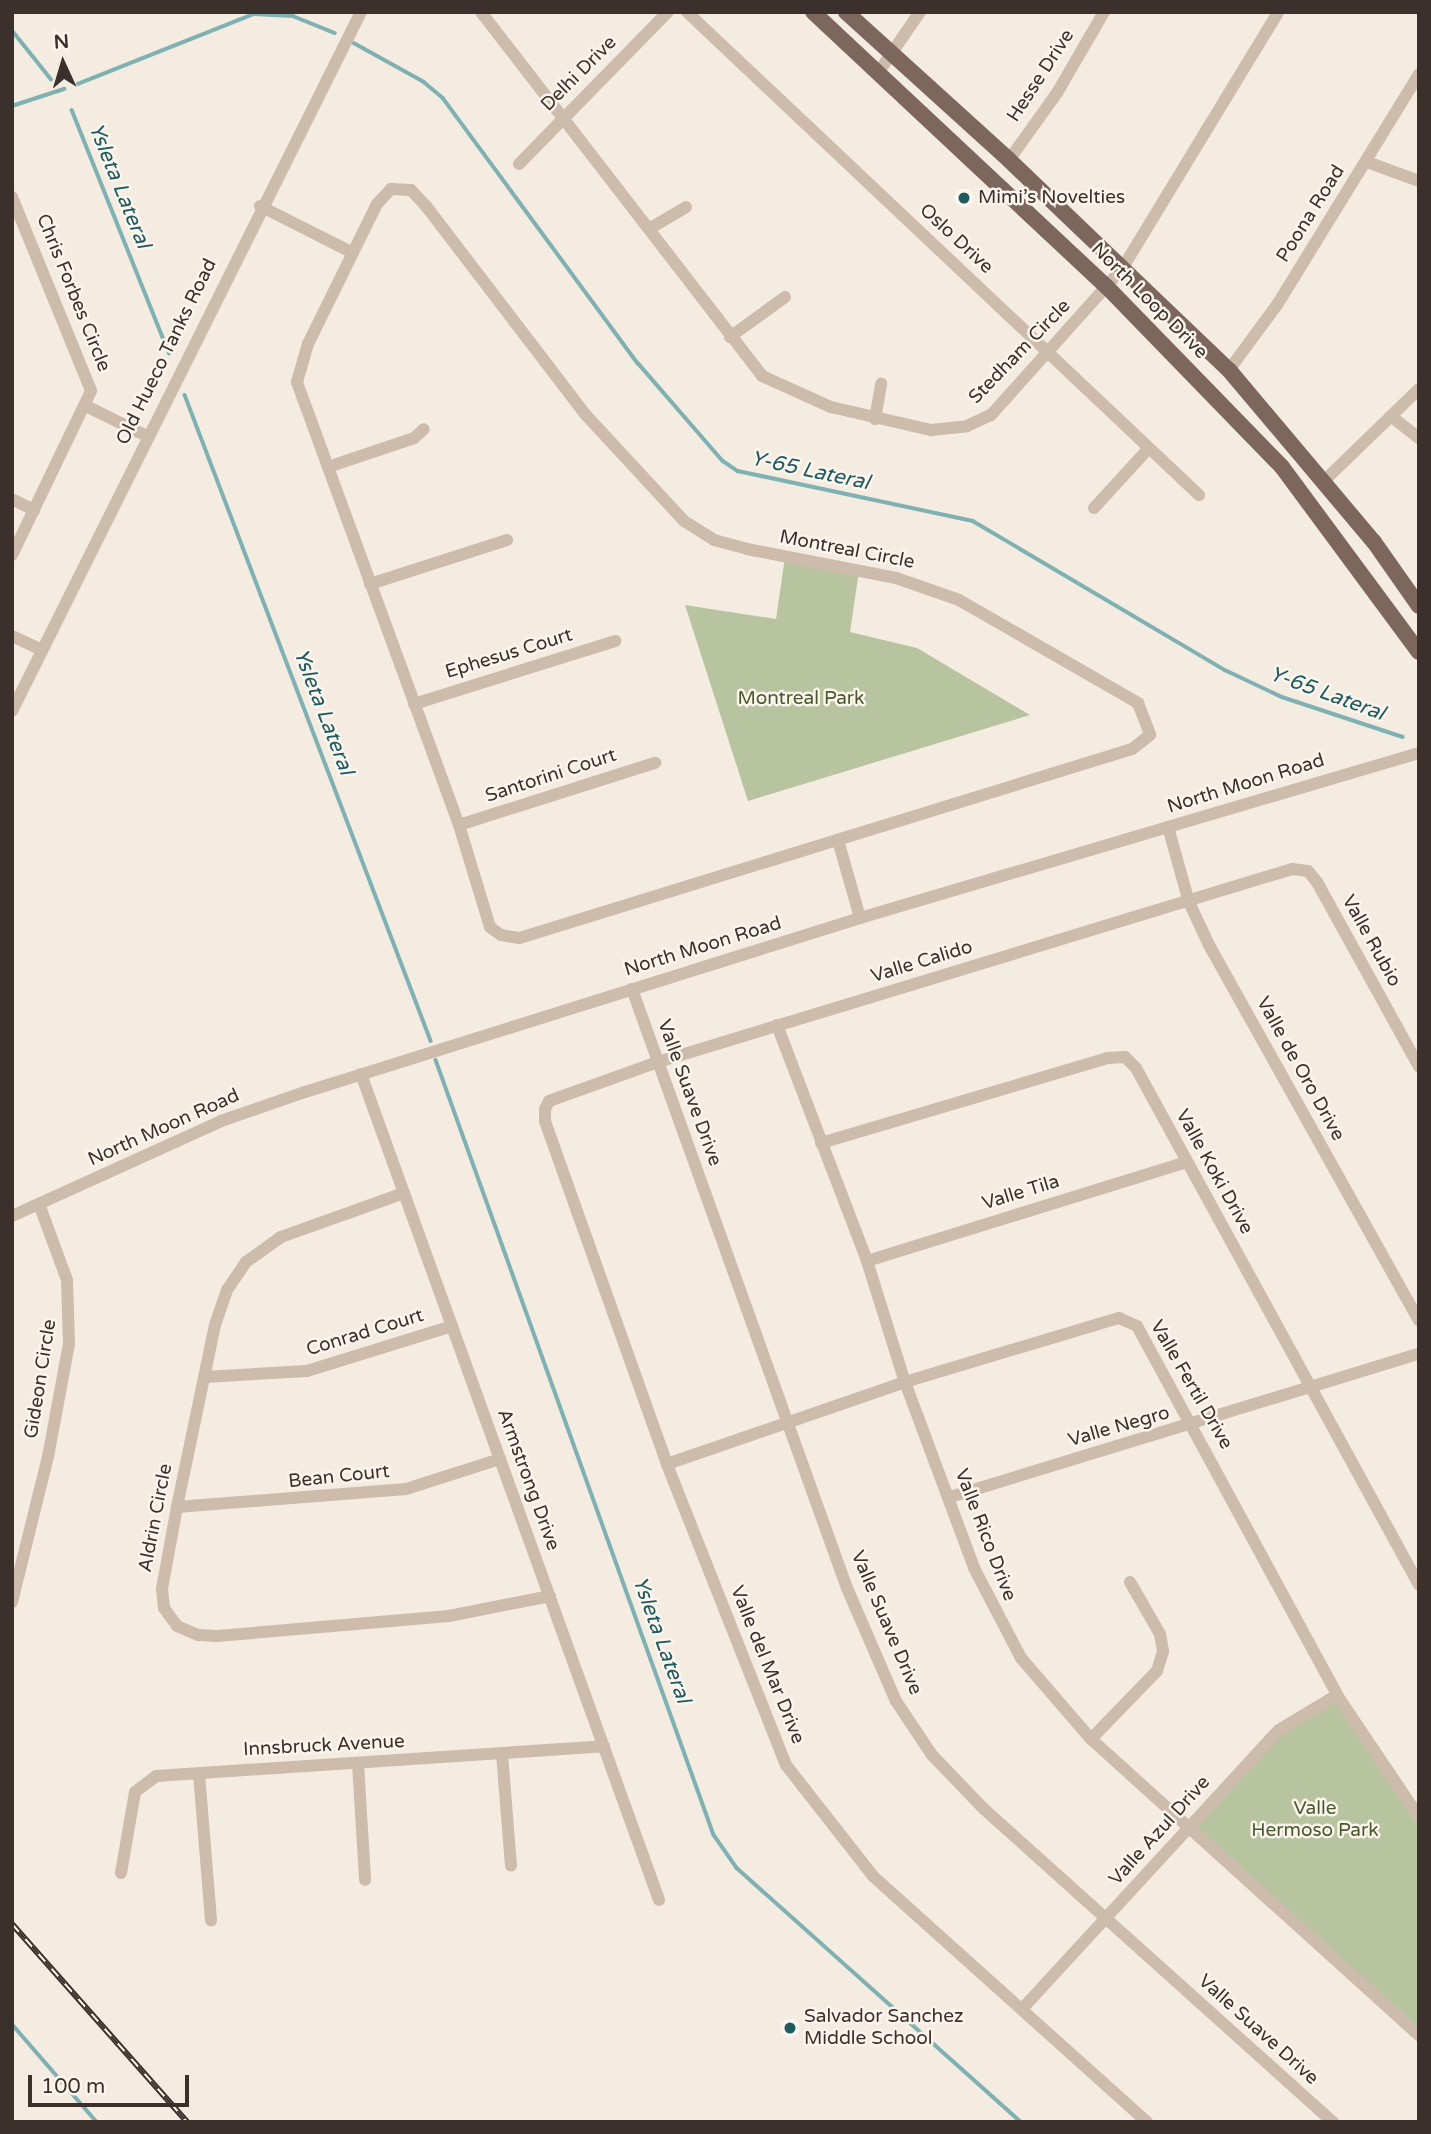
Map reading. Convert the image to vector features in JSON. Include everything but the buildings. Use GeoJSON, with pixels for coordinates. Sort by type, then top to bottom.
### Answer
{"type":"FeatureCollection","features":[{"type":"Feature","properties":{"kind":"main road","name":"North Loop Drive"},"geometry":{"type":"LineString","coordinates":[[813,12],[1107,287],[1282,467],[1419,652]]}},
{"type":"Feature","properties":{"kind":"main road","name":"North Loop Drive"},"geometry":{"type":"LineString","coordinates":[[845,12],[1009,160],[1229,370],[1324,481],[1419,606]]}},
{"type":"Feature","properties":{"kind":"street","name":"Old Hueco Tanks Road"},"geometry":{"type":"LineString","coordinates":[[12,711],[260,206],[361,12]]}},
{"type":"Feature","properties":{"kind":"street","name":"Stedham Circle"},"geometry":{"type":"LineString","coordinates":[[481,12],[762,376],[776,385],[875,419],[931,430],[967,426],[991,415],[1051,353],[1122,269],[1278,12]]}},
{"type":"Feature","properties":{"kind":"street","name":"Delhi Drive"},"geometry":{"type":"LineString","coordinates":[[519,164],[563,116],[668,12]]}},
{"type":"Feature","properties":{"kind":"street","name":"Oslo Drive"},"geometry":{"type":"LineString","coordinates":[[687,12],[1199,495]]}},
{"type":"Feature","properties":{"kind":"street"},"geometry":{"type":"LineString","coordinates":[[878,73],[893,56],[919,12]]}},
{"type":"Feature","properties":{"kind":"street","name":"Hesse Drive"},"geometry":{"type":"LineString","coordinates":[[1009,160],[1057,93],[1104,12]]}},
{"type":"Feature","properties":{"kind":"street","name":"Poona Road"},"geometry":{"type":"LineString","coordinates":[[1229,370],[1367,162],[1419,74]]}},
{"type":"Feature","properties":{"kind":"street"},"geometry":{"type":"LineString","coordinates":[[1367,162],[1419,181]]}},
{"type":"Feature","properties":{"kind":"street","name":"Montreal Circle"},"geometry":{"type":"LineString","coordinates":[[391,190],[411,190],[585,414],[684,521],[714,540],[747,550],[927,586],[1138,703],[1147,716],[1150,735],[1132,749],[838,840],[519,938],[501,935],[491,927],[460,825],[297,382],[299,363],[353,253],[377,204],[391,190]]}},
{"type":"Feature","properties":{"kind":"street","name":"Chris Forbes Circle"},"geometry":{"type":"LineString","coordinates":[[12,197],[91,391],[12,555]]}},
{"type":"Feature","properties":{"kind":"street"},"geometry":{"type":"LineString","coordinates":[[260,206],[353,253]]}},
{"type":"Feature","properties":{"kind":"street"},"geometry":{"type":"LineString","coordinates":[[649,229],[686,207]]}},
{"type":"Feature","properties":{"kind":"street"},"geometry":{"type":"LineString","coordinates":[[730,337],[785,297]]}},
{"type":"Feature","properties":{"kind":"street"},"geometry":{"type":"LineString","coordinates":[[875,419],[881,384]]}},
{"type":"Feature","properties":{"kind":"street"},"geometry":{"type":"LineString","coordinates":[[1324,481],[1419,389]]}},
{"type":"Feature","properties":{"kind":"street"},"geometry":{"type":"LineString","coordinates":[[86,406],[147,436]]}},
{"type":"Feature","properties":{"kind":"street"},"geometry":{"type":"LineString","coordinates":[[1392,417],[1419,438]]}},
{"type":"Feature","properties":{"kind":"street"},"geometry":{"type":"LineString","coordinates":[[328,467],[414,438],[424,429]]}},
{"type":"Feature","properties":{"kind":"street"},"geometry":{"type":"LineString","coordinates":[[1094,508],[1148,449]]}},
{"type":"Feature","properties":{"kind":"street"},"geometry":{"type":"LineString","coordinates":[[12,499],[34,510]]}},
{"type":"Feature","properties":{"kind":"street"},"geometry":{"type":"LineString","coordinates":[[370,584],[507,540]]}},
{"type":"Feature","properties":{"kind":"street"},"geometry":{"type":"LineString","coordinates":[[12,636],[42,650]]}},
{"type":"Feature","properties":{"kind":"street","name":"Ephesus Court"},"geometry":{"type":"LineString","coordinates":[[414,704],[615,641]]}},
{"type":"Feature","properties":{"kind":"street","name":"North Moon Road"},"geometry":{"type":"LineString","coordinates":[[12,1216],[222,1121],[361,1074],[860,918],[1419,753]]}},
{"type":"Feature","properties":{"kind":"street","name":"Santorini Court"},"geometry":{"type":"LineString","coordinates":[[460,825],[655,763]]}},
{"type":"Feature","properties":{"kind":"street","name":"Valle de Oro Drive"},"geometry":{"type":"LineString","coordinates":[[1168,827],[1189,902],[1209,945],[1419,1320]]}},
{"type":"Feature","properties":{"kind":"street"},"geometry":{"type":"LineString","coordinates":[[838,840],[860,918]]}},
{"type":"Feature","properties":{"kind":"street","name":"Valle Calido"},"geometry":{"type":"LineString","coordinates":[[549,1101],[658,1062],[777,1025],[1292,869],[1308,871]]}},
{"type":"Feature","properties":{"kind":"street","name":"Valle Rubio"},"geometry":{"type":"LineString","coordinates":[[1308,871],[1419,1067]]}},
{"type":"Feature","properties":{"kind":"street","name":"Valle Suave Drive"},"geometry":{"type":"LineString","coordinates":[[632,989],[847,1588],[896,1701],[932,1755],[1105,1920],[1333,2122]]}},
{"type":"Feature","properties":{"kind":"street","name":"Valle Rico Drive"},"geometry":{"type":"LineString","coordinates":[[777,1025],[867,1261],[905,1382],[950,1497],[974,1568],[997,1618],[1021,1658],[1091,1739],[1419,2035]]}},
{"type":"Feature","properties":{"kind":"street","name":"Valle Koki Drive"},"geometry":{"type":"LineString","coordinates":[[821,1143],[1108,1058],[1125,1057],[1136,1068],[1419,1585]]}},
{"type":"Feature","properties":{"kind":"street","name":"Armstrong Drive"},"geometry":{"type":"LineString","coordinates":[[361,1074],[659,1900]]}},
{"type":"Feature","properties":{"kind":"street","name":"Valle del Mar Drive"},"geometry":{"type":"LineString","coordinates":[[549,1101],[545,1121],[667,1464],[786,1765],[873,1876],[1147,2122]]}},
{"type":"Feature","properties":{"kind":"street","name":"Valle Tila"},"geometry":{"type":"LineString","coordinates":[[867,1261],[1186,1162]]}},
{"type":"Feature","properties":{"kind":"street","name":"Aldrin Circle"},"geometry":{"type":"LineString","coordinates":[[404,1193],[281,1237],[246,1262],[222,1301],[177,1507],[162,1599],[172,1622],[198,1635],[449,1616],[550,1597]]}},
{"type":"Feature","properties":{"kind":"street","name":"Gideon Circle"},"geometry":{"type":"LineString","coordinates":[[12,1602],[48,1457],[69,1344],[67,1280],[39,1204]]}},
{"type":"Feature","properties":{"kind":"street","name":"Valle Fertil Drive"},"geometry":{"type":"LineString","coordinates":[[667,1464],[905,1382],[1119,1318],[1137,1326],[1195,1425],[1338,1695],[1419,1817]]}},
{"type":"Feature","properties":{"kind":"street","name":"Conrad Court"},"geometry":{"type":"LineString","coordinates":[[205,1377],[307,1371],[452,1326]]}},
{"type":"Feature","properties":{"kind":"street","name":"Valle Negro"},"geometry":{"type":"LineString","coordinates":[[950,1497],[1313,1390],[1419,1354]]}},
{"type":"Feature","properties":{"kind":"street","name":"Bean Court"},"geometry":{"type":"LineString","coordinates":[[177,1507],[385,1492],[500,1459]]}},
{"type":"Feature","properties":{"kind":"street"},"geometry":{"type":"LineString","coordinates":[[1091,1739],[1157,1671],[1163,1651],[1160,1634],[1130,1582]]}},
{"type":"Feature","properties":{"kind":"street","name":"Valle Azul Drive"},"geometry":{"type":"LineString","coordinates":[[1023,2008],[1279,1730],[1338,1695]]}},
{"type":"Feature","properties":{"kind":"street","name":"Innsbruck Avenue"},"geometry":{"type":"LineString","coordinates":[[121,1873],[139,1786],[156,1776],[604,1746]]}},
{"type":"Feature","properties":{"kind":"street"},"geometry":{"type":"LineString","coordinates":[[502,1754],[511,1866]]}},
{"type":"Feature","properties":{"kind":"street"},"geometry":{"type":"LineString","coordinates":[[358,1764],[365,1880]]}},
{"type":"Feature","properties":{"kind":"street"},"geometry":{"type":"LineString","coordinates":[[199,1774],[211,1921]]}},
{"type":"Feature","properties":{"kind":"green space","name":"Montreal Park"},"geometry":{"type":"Polygon","coordinates":[[[785,557],[859,571],[850,632],[917,648],[1030,715],[748,801],[685,605],[776,619],[785,557]]]}},
{"type":"Feature","properties":{"kind":"green space","name":"Valle Hermoso Park"},"geometry":{"type":"Polygon","coordinates":[[[1337,1695],[1419,1817],[1419,2035],[1189,1825],[1279,1730],[1337,1695]]]}},
{"type":"Feature","properties":{"kind":"waterway","name":"Y-65 Lateral"},"geometry":{"type":"LineString","coordinates":[[78,84],[254,14],[293,16],[335,33]]}},
{"type":"Feature","properties":{"kind":"waterway","name":"Ysleta Lateral"},"geometry":{"type":"LineString","coordinates":[[12,30],[51,79]]}},
{"type":"Feature","properties":{"kind":"waterway","name":"Y-65 Lateral"},"geometry":{"type":"LineString","coordinates":[[354,43],[424,82],[443,98],[638,363],[723,461],[738,471],[973,521],[1225,670],[1282,697],[1403,737]]}},
{"type":"Feature","properties":{"kind":"waterway"},"geometry":{"type":"LineString","coordinates":[[12,106],[64,89]]}},
{"type":"Feature","properties":{"kind":"waterway","name":"Ysleta Lateral"},"geometry":{"type":"LineString","coordinates":[[72,110],[169,353]]}},
{"type":"Feature","properties":{"kind":"waterway","name":"Ysleta Lateral"},"geometry":{"type":"LineString","coordinates":[[185,395],[431,1041]]}},
{"type":"Feature","properties":{"kind":"waterway","name":"Ysleta Lateral"},"geometry":{"type":"LineString","coordinates":[[436,1060],[714,1835],[737,1868],[1021,2122]]}},
{"type":"Feature","properties":{"kind":"waterway"},"geometry":{"type":"LineString","coordinates":[[12,2024],[97,2122]]}},
{"type":"Feature","properties":{"kind":"railway"},"geometry":{"type":"LineString","coordinates":[[12,1924],[187,2122]]}},
{"type":"Feature","properties":{"kind":"place","name":"Mimi’s Novelties"},"geometry":{"type":"Point","coordinates":[964,198]}},
{"type":"Feature","properties":{"kind":"place","name":"Salvador Sanchez Middle School"},"geometry":{"type":"Point","coordinates":[790,2028]}}]}
